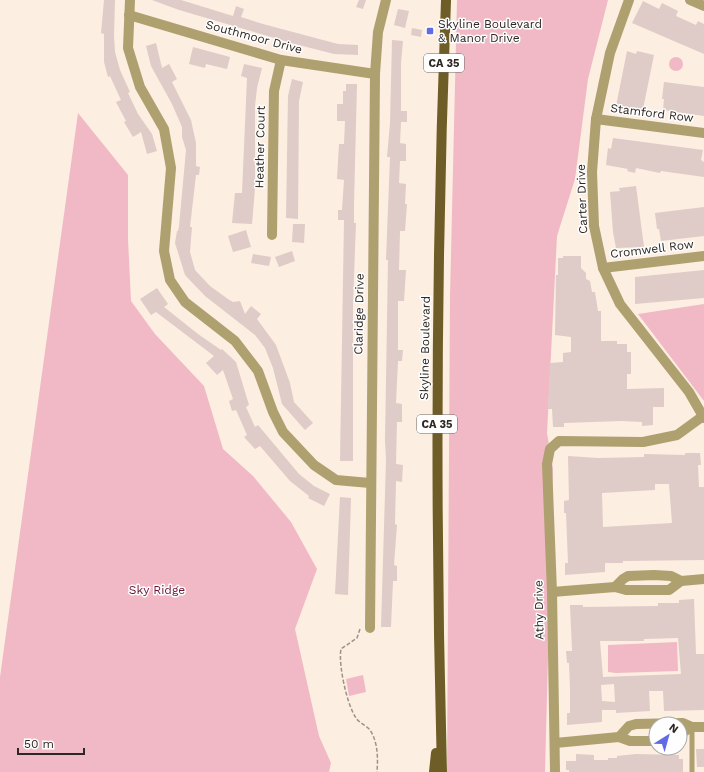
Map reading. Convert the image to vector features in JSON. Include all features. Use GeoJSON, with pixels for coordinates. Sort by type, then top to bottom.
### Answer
{"type":"FeatureCollection","features":[{"type":"Feature","properties":{"kind":"main road","name":"Skyline Boulevard"},"geometry":{"type":"LineString","coordinates":[[440,772],[437,392],[441,126],[446,0]]}},
{"type":"Feature","properties":{"kind":"main road"},"geometry":{"type":"LineString","coordinates":[[434,772],[440,721]]}},
{"type":"Feature","properties":{"kind":"street"},"geometry":{"type":"LineString","coordinates":[[130,0],[128,48],[140,87],[164,129],[170,168],[164,251],[170,280],[185,302],[235,341],[258,371],[273,412],[283,432],[314,465],[336,480],[370,483]]}},
{"type":"Feature","properties":{"kind":"street","name":"Claridge Drive"},"geometry":{"type":"LineString","coordinates":[[370,625],[370,483],[375,74],[378,32],[386,0]]}},
{"type":"Feature","properties":{"kind":"street","name":"Carter Drive"},"geometry":{"type":"LineString","coordinates":[[629,0],[610,53],[596,119],[592,172],[594,226],[603,268],[620,304],[689,392],[704,417]]}},
{"type":"Feature","properties":{"kind":"street"},"geometry":{"type":"LineString","coordinates":[[690,0],[704,6]]}},
{"type":"Feature","properties":{"kind":"street","name":"Southmoor Drive"},"geometry":{"type":"LineString","coordinates":[[129,15],[281,60],[375,74]]}},
{"type":"Feature","properties":{"kind":"street","name":"Heather Court"},"geometry":{"type":"LineString","coordinates":[[272,235],[274,91],[281,60]]}},
{"type":"Feature","properties":{"kind":"street","name":"Stamford Row"},"geometry":{"type":"LineString","coordinates":[[596,119],[704,133]]}},
{"type":"Feature","properties":{"kind":"street","name":"Cromwell Row"},"geometry":{"type":"LineString","coordinates":[[603,268],[704,256]]}},
{"type":"Feature","properties":{"kind":"street","name":"Athy Drive"},"geometry":{"type":"LineString","coordinates":[[555,772],[552,592],[547,464],[550,449],[559,441],[643,442],[677,435],[704,417]]}},
{"type":"Feature","properties":{"kind":"street"},"geometry":{"type":"LineString","coordinates":[[615,587],[628,576],[654,575],[671,576],[680,580],[704,579]]}},
{"type":"Feature","properties":{"kind":"street"},"geometry":{"type":"LineString","coordinates":[[552,592],[615,587],[626,590],[669,590],[680,580]]}},
{"type":"Feature","properties":{"kind":"street"},"geometry":{"type":"LineString","coordinates":[[619,737],[629,726],[636,724],[683,723],[704,728]]}},
{"type":"Feature","properties":{"kind":"street"},"geometry":{"type":"LineString","coordinates":[[688,729],[692,726]]}},
{"type":"Feature","properties":{"kind":"street"},"geometry":{"type":"LineString","coordinates":[[555,743],[619,737],[630,741],[648,741]]}},
{"type":"Feature","properties":{"kind":"lane"},"geometry":{"type":"LineString","coordinates":[[692,726],[692,772]]}},
{"type":"Feature","properties":{"kind":"path"},"geometry":{"type":"LineString","coordinates":[[370,625],[363,624],[357,638],[341,649],[340,655],[352,711],[356,719],[369,730],[375,744],[378,754],[377,772]]}},
{"type":"Feature","properties":{"kind":"green space"},"geometry":{"type":"Polygon","coordinates":[[[457,0],[608,0],[588,79],[575,179],[557,236],[547,433],[553,469],[545,772],[447,772],[450,296],[457,0]]]}},
{"type":"Feature","properties":{"kind":"green space"},"geometry":{"type":"Polygon","coordinates":[[[676,57],[681,59],[683,64],[681,69],[676,71],[671,69],[669,64],[671,59],[676,57]]]}},
{"type":"Feature","properties":{"kind":"green space","name":"Sky Ridge"},"geometry":{"type":"Polygon","coordinates":[[[78,113],[128,175],[128,239],[131,301],[155,334],[204,386],[223,449],[253,476],[291,522],[317,569],[295,629],[319,736],[331,763],[329,772],[0,772],[0,677],[78,113]]]}},
{"type":"Feature","properties":{"kind":"green space"},"geometry":{"type":"Polygon","coordinates":[[[704,304],[704,401],[638,314],[704,304]]]}},
{"type":"Feature","properties":{"kind":"green space"},"geometry":{"type":"Polygon","coordinates":[[[677,642],[678,671],[608,672],[608,645],[677,642]]]}},
{"type":"Feature","properties":{"kind":"green space"},"geometry":{"type":"Polygon","coordinates":[[[363,675],[366,692],[349,696],[346,679],[363,675]]]}},
{"type":"Feature","properties":{"kind":"building"},"geometry":{"type":"Polygon","coordinates":[[[104,0],[115,0],[115,52],[120,70],[130,92],[128,93],[138,114],[152,134],[157,151],[147,154],[141,132],[133,137],[124,122],[126,121],[116,102],[121,100],[110,76],[108,77],[104,62],[104,34],[101,33],[104,0]]]}},
{"type":"Feature","properties":{"kind":"building"},"geometry":{"type":"Polygon","coordinates":[[[152,0],[181,0],[233,16],[236,6],[244,9],[241,17],[338,44],[358,45],[358,55],[334,54],[295,44],[179,10],[152,0]]]}},
{"type":"Feature","properties":{"kind":"building"},"geometry":{"type":"Polygon","coordinates":[[[359,0],[366,0],[363,9],[356,7],[359,0]]]}},
{"type":"Feature","properties":{"kind":"building"},"geometry":{"type":"Polygon","coordinates":[[[643,1],[659,9],[662,3],[678,11],[676,16],[696,25],[698,21],[704,24],[704,54],[632,23],[643,1]]]}},
{"type":"Feature","properties":{"kind":"building"},"geometry":{"type":"Polygon","coordinates":[[[398,9],[409,11],[405,28],[394,25],[398,9]]]}},
{"type":"Feature","properties":{"kind":"building"},"geometry":{"type":"Polygon","coordinates":[[[412,28],[422,30],[421,37],[411,35],[412,28]]]}},
{"type":"Feature","properties":{"kind":"building"},"geometry":{"type":"Polygon","coordinates":[[[392,40],[403,41],[401,63],[401,111],[407,111],[407,122],[401,122],[400,143],[406,144],[406,161],[400,161],[399,183],[406,184],[405,204],[407,204],[405,231],[400,231],[399,270],[406,270],[404,301],[398,301],[398,350],[403,350],[402,361],[398,361],[396,403],[402,404],[402,422],[397,422],[396,464],[403,465],[402,482],[396,481],[395,524],[397,525],[394,565],[397,566],[397,581],[393,581],[391,627],[381,627],[386,460],[388,260],[386,260],[390,157],[387,157],[390,123],[392,40]]]}},
{"type":"Feature","properties":{"kind":"building"},"geometry":{"type":"Polygon","coordinates":[[[156,43],[162,68],[169,64],[177,79],[172,82],[191,120],[196,143],[196,166],[200,167],[199,175],[196,175],[190,227],[192,227],[190,252],[195,270],[210,286],[228,299],[233,302],[240,301],[245,314],[251,306],[261,314],[257,319],[276,345],[290,383],[294,402],[313,423],[305,430],[282,404],[273,368],[265,348],[255,335],[205,296],[185,275],[175,243],[179,226],[186,150],[182,137],[182,127],[172,104],[151,66],[146,46],[156,43]]]}},
{"type":"Feature","properties":{"kind":"building"},"geometry":{"type":"Polygon","coordinates":[[[193,47],[230,57],[227,69],[206,64],[205,68],[189,64],[193,47]]]}},
{"type":"Feature","properties":{"kind":"building"},"geometry":{"type":"Polygon","coordinates":[[[627,51],[636,54],[637,51],[654,55],[642,114],[616,106],[627,51]]]}},
{"type":"Feature","properties":{"kind":"building"},"geometry":{"type":"Polygon","coordinates":[[[244,64],[262,68],[257,88],[255,106],[255,188],[252,224],[232,223],[235,193],[242,193],[247,78],[241,76],[244,64]]]}},
{"type":"Feature","properties":{"kind":"building"},"geometry":{"type":"Polygon","coordinates":[[[292,79],[303,82],[299,101],[298,219],[286,218],[288,96],[292,79]]]}},
{"type":"Feature","properties":{"kind":"building"},"geometry":{"type":"Polygon","coordinates":[[[664,82],[704,87],[704,116],[663,110],[664,99],[662,99],[664,82]]]}},
{"type":"Feature","properties":{"kind":"building"},"geometry":{"type":"Polygon","coordinates":[[[346,84],[357,84],[354,204],[354,223],[356,223],[353,304],[353,461],[340,461],[344,220],[338,220],[338,210],[342,210],[344,180],[337,179],[339,144],[344,144],[345,121],[337,121],[337,104],[343,104],[343,91],[346,91],[346,84]]]}},
{"type":"Feature","properties":{"kind":"building"},"geometry":{"type":"Polygon","coordinates":[[[613,138],[703,150],[701,160],[704,162],[704,177],[661,171],[660,173],[636,168],[635,173],[627,171],[628,169],[606,165],[608,148],[611,149],[613,138]]]}},
{"type":"Feature","properties":{"kind":"building"},"geometry":{"type":"Polygon","coordinates":[[[636,186],[644,247],[616,248],[613,232],[610,192],[620,191],[619,188],[636,186]]]}},
{"type":"Feature","properties":{"kind":"building"},"geometry":{"type":"Polygon","coordinates":[[[704,207],[704,236],[661,241],[659,229],[657,229],[655,213],[704,207]]]}},
{"type":"Feature","properties":{"kind":"building"},"geometry":{"type":"Polygon","coordinates":[[[293,224],[305,224],[304,243],[292,242],[293,224]]]}},
{"type":"Feature","properties":{"kind":"building"},"geometry":{"type":"Polygon","coordinates":[[[246,230],[251,247],[233,252],[228,236],[246,230]]]}},
{"type":"Feature","properties":{"kind":"building"},"geometry":{"type":"Polygon","coordinates":[[[292,251],[295,261],[279,267],[275,257],[292,251]]]}},
{"type":"Feature","properties":{"kind":"building"},"geometry":{"type":"Polygon","coordinates":[[[253,254],[271,257],[269,266],[251,263],[253,254]]]}},
{"type":"Feature","properties":{"kind":"building"},"geometry":{"type":"Polygon","coordinates":[[[563,256],[581,256],[581,268],[586,273],[586,279],[590,281],[592,292],[595,292],[598,311],[601,311],[601,341],[617,341],[617,344],[627,344],[627,352],[631,352],[631,374],[627,374],[627,389],[664,388],[664,407],[653,407],[653,425],[642,426],[642,422],[622,421],[564,423],[564,427],[553,427],[552,409],[548,409],[550,363],[563,362],[563,353],[571,352],[571,337],[555,335],[556,275],[558,275],[558,258],[563,258],[563,256]]]}},
{"type":"Feature","properties":{"kind":"building"},"geometry":{"type":"Polygon","coordinates":[[[704,270],[704,298],[635,304],[635,277],[704,270]]]}},
{"type":"Feature","properties":{"kind":"building"},"geometry":{"type":"Polygon","coordinates":[[[157,288],[168,304],[164,307],[198,334],[221,350],[222,349],[236,362],[249,405],[246,407],[255,427],[258,425],[299,474],[314,486],[330,494],[324,506],[308,498],[309,496],[290,481],[260,446],[255,449],[244,437],[247,435],[236,410],[232,411],[229,401],[233,399],[223,370],[217,375],[206,363],[214,356],[156,312],[151,315],[140,299],[157,288]]]}},
{"type":"Feature","properties":{"kind":"building"},"geometry":{"type":"Polygon","coordinates":[[[685,453],[700,453],[701,465],[698,465],[699,487],[704,487],[704,560],[623,561],[623,563],[605,563],[605,572],[565,575],[565,563],[568,563],[566,513],[564,513],[564,501],[569,500],[568,456],[598,458],[644,457],[644,454],[685,455],[685,453]],[[655,484],[655,490],[602,493],[603,527],[672,523],[669,484],[655,484]]]}},
{"type":"Feature","properties":{"kind":"building"},"geometry":{"type":"Polygon","coordinates":[[[340,497],[351,498],[348,595],[335,594],[340,497]]]}},
{"type":"Feature","properties":{"kind":"building"},"geometry":{"type":"Polygon","coordinates":[[[694,599],[696,654],[704,654],[704,710],[664,711],[663,691],[649,691],[650,711],[616,713],[616,710],[602,710],[602,722],[567,725],[567,713],[570,713],[570,689],[569,663],[567,663],[566,651],[572,651],[570,605],[583,605],[583,607],[658,606],[658,603],[679,603],[679,600],[694,599]],[[678,638],[644,639],[644,641],[600,641],[603,677],[681,674],[678,638]],[[614,684],[601,685],[602,701],[615,702],[614,684]]]}},
{"type":"Feature","properties":{"kind":"building"},"geometry":{"type":"Polygon","coordinates":[[[696,749],[704,749],[704,767],[697,767],[696,749]]]}},
{"type":"Feature","properties":{"kind":"building"},"geometry":{"type":"Polygon","coordinates":[[[576,754],[594,755],[594,760],[608,760],[608,758],[617,758],[617,756],[636,754],[648,754],[648,756],[679,756],[679,759],[683,759],[683,772],[569,772],[569,770],[566,770],[566,761],[576,761],[576,754]]]}},
{"type":"Feature","properties":{"kind":"place","name":"Skyline Boulevard & Manor Drive"},"geometry":{"type":"Point","coordinates":[430,31]}}]}
